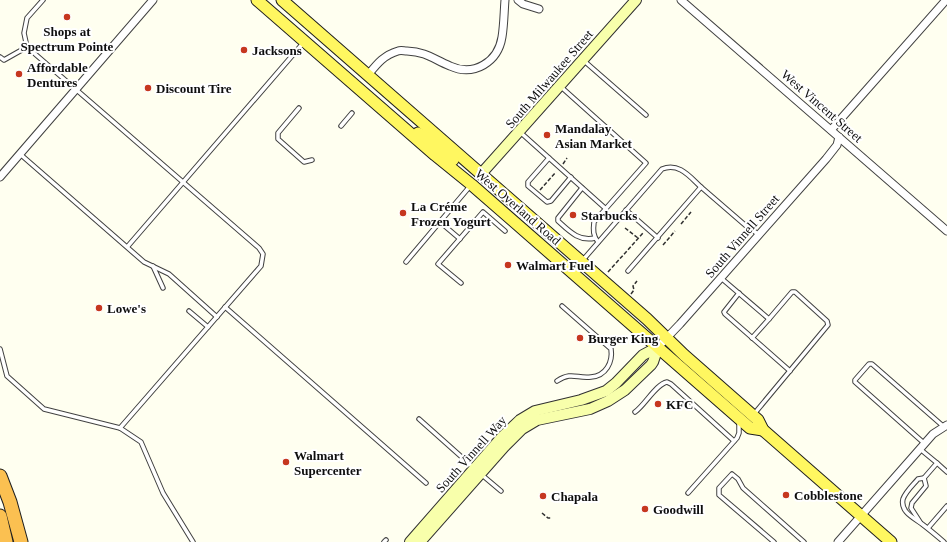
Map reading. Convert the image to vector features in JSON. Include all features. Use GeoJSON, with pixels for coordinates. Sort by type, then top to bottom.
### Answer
{"type":"FeatureCollection","features":[{"type":"Feature","properties":{"kind":"highway"},"geometry":{"type":"LineString","coordinates":[[0,476],[10,502],[21,542]]}},
{"type":"Feature","properties":{"kind":"highway"},"geometry":{"type":"LineString","coordinates":[[0,516],[6,542]]}},
{"type":"Feature","properties":{"kind":"main road","name":"West Overland Road"},"geometry":{"type":"LineString","coordinates":[[257,0],[395,120],[472,184],[750,428],[763,430]]}},
{"type":"Feature","properties":{"kind":"main road","name":"West Overland Road"},"geometry":{"type":"LineString","coordinates":[[282,0],[647,319],[666,338],[753,415],[758,420],[763,430],[891,542]]}},
{"type":"Feature","properties":{"kind":"main road"},"geometry":{"type":"LineString","coordinates":[[305,41],[315,40],[355,73],[361,76],[368,75]]}},
{"type":"Feature","properties":{"kind":"main road"},"geometry":{"type":"LineString","coordinates":[[376,103],[384,99],[410,120],[437,135]]}},
{"type":"Feature","properties":{"kind":"main road"},"geometry":{"type":"LineString","coordinates":[[395,120],[432,141],[469,173],[481,174]]}},
{"type":"Feature","properties":{"kind":"main road"},"geometry":{"type":"LineString","coordinates":[[472,184],[484,185],[519,216],[537,224]]}},
{"type":"Feature","properties":{"kind":"street"},"geometry":{"type":"LineString","coordinates":[[0,177],[153,0]]}},
{"type":"Feature","properties":{"kind":"street"},"geometry":{"type":"LineString","coordinates":[[368,75],[382,59],[399,51],[419,52],[462,70],[476,69],[488,62],[497,52],[502,38],[505,0]]}},
{"type":"Feature","properties":{"kind":"street"},"geometry":{"type":"LineString","coordinates":[[518,0],[523,4],[539,9]]}},
{"type":"Feature","properties":{"kind":"street","name":"South Milwaukee Street"},"geometry":{"type":"LineString","coordinates":[[481,174],[636,0]]}},
{"type":"Feature","properties":{"kind":"street","name":"West Vincent Street"},"geometry":{"type":"LineString","coordinates":[[681,0],[947,231]]}},
{"type":"Feature","properties":{"kind":"street"},"geometry":{"type":"LineString","coordinates":[[831,130],[946,0]]}},
{"type":"Feature","properties":{"kind":"street","name":"South Vinnell Street"},"geometry":{"type":"LineString","coordinates":[[658,347],[826,159],[837,145],[840,137]]}},
{"type":"Feature","properties":{"kind":"street","name":"South Vinnell Way"},"geometry":{"type":"LineString","coordinates":[[410,542],[478,471],[522,429],[537,420],[590,409],[608,401],[625,390],[653,362],[658,347]]}},
{"type":"Feature","properties":{"kind":"street"},"geometry":{"type":"LineString","coordinates":[[838,542],[933,434],[945,426]]}},
{"type":"Feature","properties":{"kind":"street","name":"South Vinnell Way"},"geometry":{"type":"LineString","coordinates":[[420,542],[478,471]]}},
{"type":"Feature","properties":{"kind":"lane"},"geometry":{"type":"LineString","coordinates":[[43,0],[27,18],[24,33],[27,47],[259,248],[263,254],[261,266],[120,428]]}},
{"type":"Feature","properties":{"kind":"lane"},"geometry":{"type":"LineString","coordinates":[[128,246],[305,41]]}},
{"type":"Feature","properties":{"kind":"lane"},"geometry":{"type":"LineString","coordinates":[[0,56],[4,60],[27,47]]}},
{"type":"Feature","properties":{"kind":"lane"},"geometry":{"type":"LineString","coordinates":[[583,60],[646,115]]}},
{"type":"Feature","properties":{"kind":"lane"},"geometry":{"type":"LineString","coordinates":[[560,86],[646,163],[594,222],[593,232],[598,242]]}},
{"type":"Feature","properties":{"kind":"lane"},"geometry":{"type":"LineString","coordinates":[[299,108],[278,133],[277,137],[304,162],[312,160]]}},
{"type":"Feature","properties":{"kind":"lane"},"geometry":{"type":"LineString","coordinates":[[341,126],[352,113]]}},
{"type":"Feature","properties":{"kind":"lane"},"geometry":{"type":"LineString","coordinates":[[519,132],[606,209]]}},
{"type":"Feature","properties":{"kind":"lane"},"geometry":{"type":"LineString","coordinates":[[20,154],[128,246],[144,262],[169,274],[217,317]]}},
{"type":"Feature","properties":{"kind":"lane"},"geometry":{"type":"LineString","coordinates":[[549,158],[528,182],[528,186],[547,202],[551,201],[571,177]]}},
{"type":"Feature","properties":{"kind":"lane"},"geometry":{"type":"LineString","coordinates":[[581,262],[662,169],[669,166],[680,169],[745,225],[758,234]]}},
{"type":"Feature","properties":{"kind":"lane"},"geometry":{"type":"LineString","coordinates":[[406,262],[472,184]]}},
{"type":"Feature","properties":{"kind":"lane"},"geometry":{"type":"LineString","coordinates":[[582,188],[558,218],[558,221],[574,235],[587,240],[595,238]]}},
{"type":"Feature","properties":{"kind":"lane"},"geometry":{"type":"LineString","coordinates":[[628,271],[701,188]]}},
{"type":"Feature","properties":{"kind":"lane"},"geometry":{"type":"LineString","coordinates":[[626,210],[658,238]]}},
{"type":"Feature","properties":{"kind":"lane"},"geometry":{"type":"LineString","coordinates":[[461,283],[438,264],[483,212],[505,231]]}},
{"type":"Feature","properties":{"kind":"lane"},"geometry":{"type":"LineString","coordinates":[[440,222],[460,239]]}},
{"type":"Feature","properties":{"kind":"lane"},"geometry":{"type":"LineString","coordinates":[[153,266],[163,288]]}},
{"type":"Feature","properties":{"kind":"lane"},"geometry":{"type":"LineString","coordinates":[[721,278],[769,319]]}},
{"type":"Feature","properties":{"kind":"lane"},"geometry":{"type":"LineString","coordinates":[[752,338],[792,292],[795,292],[827,321],[828,325],[753,415]]}},
{"type":"Feature","properties":{"kind":"lane"},"geometry":{"type":"LineString","coordinates":[[739,293],[724,312],[790,371]]}},
{"type":"Feature","properties":{"kind":"lane"},"geometry":{"type":"LineString","coordinates":[[557,381],[569,375],[592,378],[606,369],[610,364],[612,356],[611,349],[562,306]]}},
{"type":"Feature","properties":{"kind":"lane"},"geometry":{"type":"LineString","coordinates":[[225,307],[426,483]]}},
{"type":"Feature","properties":{"kind":"lane"},"geometry":{"type":"LineString","coordinates":[[189,311],[208,327]]}},
{"type":"Feature","properties":{"kind":"lane"},"geometry":{"type":"LineString","coordinates":[[0,349],[7,376],[44,409],[120,428],[141,442],[163,493],[193,542]]}},
{"type":"Feature","properties":{"kind":"lane"},"geometry":{"type":"LineString","coordinates":[[945,426],[872,364],[869,364],[855,380],[855,382],[922,446],[936,463],[947,472]]}},
{"type":"Feature","properties":{"kind":"lane"},"geometry":{"type":"LineString","coordinates":[[635,412],[663,382],[667,382],[734,441]]}},
{"type":"Feature","properties":{"kind":"lane"},"geometry":{"type":"LineString","coordinates":[[688,492],[734,441],[738,433],[739,418]]}},
{"type":"Feature","properties":{"kind":"lane"},"geometry":{"type":"LineString","coordinates":[[419,419],[501,491]]}},
{"type":"Feature","properties":{"kind":"lane"},"geometry":{"type":"LineString","coordinates":[[921,522],[912,518],[904,510],[903,500],[906,493],[918,479],[924,478],[936,463]]}},
{"type":"Feature","properties":{"kind":"lane"},"geometry":{"type":"LineString","coordinates":[[774,542],[719,495],[719,488],[732,474],[738,479],[743,488],[804,542]]}},
{"type":"Feature","properties":{"kind":"lane"},"geometry":{"type":"LineString","coordinates":[[924,478],[926,486],[912,503],[911,508],[921,522],[944,542]]}},
{"type":"Feature","properties":{"kind":"lane"},"geometry":{"type":"LineString","coordinates":[[928,528],[947,506]]}},
{"type":"Feature","properties":{"kind":"path"},"geometry":{"type":"LineString","coordinates":[[563,164],[567,158]]}},
{"type":"Feature","properties":{"kind":"path"},"geometry":{"type":"LineString","coordinates":[[539,191],[556,171]]}},
{"type":"Feature","properties":{"kind":"path"},"geometry":{"type":"LineString","coordinates":[[682,224],[691,212]]}},
{"type":"Feature","properties":{"kind":"path"},"geometry":{"type":"LineString","coordinates":[[625,228],[638,238]]}},
{"type":"Feature","properties":{"kind":"path"},"geometry":{"type":"LineString","coordinates":[[606,275],[644,231]]}},
{"type":"Feature","properties":{"kind":"path"},"geometry":{"type":"LineString","coordinates":[[663,245],[675,231]]}},
{"type":"Feature","properties":{"kind":"path"},"geometry":{"type":"LineString","coordinates":[[630,295],[634,290],[633,286],[637,281]]}},
{"type":"Feature","properties":{"kind":"path"},"geometry":{"type":"LineString","coordinates":[[542,513],[548,518],[552,518]]}},
{"type":"Feature","properties":{"kind":"place","name":"Shops at Spectrum Pointe"},"geometry":{"type":"Point","coordinates":[67,17]}},
{"type":"Feature","properties":{"kind":"place","name":"Jacksons"},"geometry":{"type":"Point","coordinates":[244,50]}},
{"type":"Feature","properties":{"kind":"place","name":"Affordable Dentures"},"geometry":{"type":"Point","coordinates":[19,74]}},
{"type":"Feature","properties":{"kind":"place","name":"Discount Tire"},"geometry":{"type":"Point","coordinates":[148,88]}},
{"type":"Feature","properties":{"kind":"place","name":"Mandalay Asian Market"},"geometry":{"type":"Point","coordinates":[547,135]}},
{"type":"Feature","properties":{"kind":"place","name":"La Créme Frozen Yogurt"},"geometry":{"type":"Point","coordinates":[403,213]}},
{"type":"Feature","properties":{"kind":"place","name":"Starbucks"},"geometry":{"type":"Point","coordinates":[573,215]}},
{"type":"Feature","properties":{"kind":"place","name":"Walmart Fuel"},"geometry":{"type":"Point","coordinates":[508,265]}},
{"type":"Feature","properties":{"kind":"place","name":"Lowe's"},"geometry":{"type":"Point","coordinates":[99,308]}},
{"type":"Feature","properties":{"kind":"place","name":"Burger King"},"geometry":{"type":"Point","coordinates":[580,338]}},
{"type":"Feature","properties":{"kind":"place","name":"KFC"},"geometry":{"type":"Point","coordinates":[658,404]}},
{"type":"Feature","properties":{"kind":"place","name":"Walmart Supercenter"},"geometry":{"type":"Point","coordinates":[286,462]}},
{"type":"Feature","properties":{"kind":"place","name":"Cobblestone"},"geometry":{"type":"Point","coordinates":[786,495]}},
{"type":"Feature","properties":{"kind":"place","name":"Chapala"},"geometry":{"type":"Point","coordinates":[543,496]}},
{"type":"Feature","properties":{"kind":"place","name":"Goodwill"},"geometry":{"type":"Point","coordinates":[645,509]}}]}
